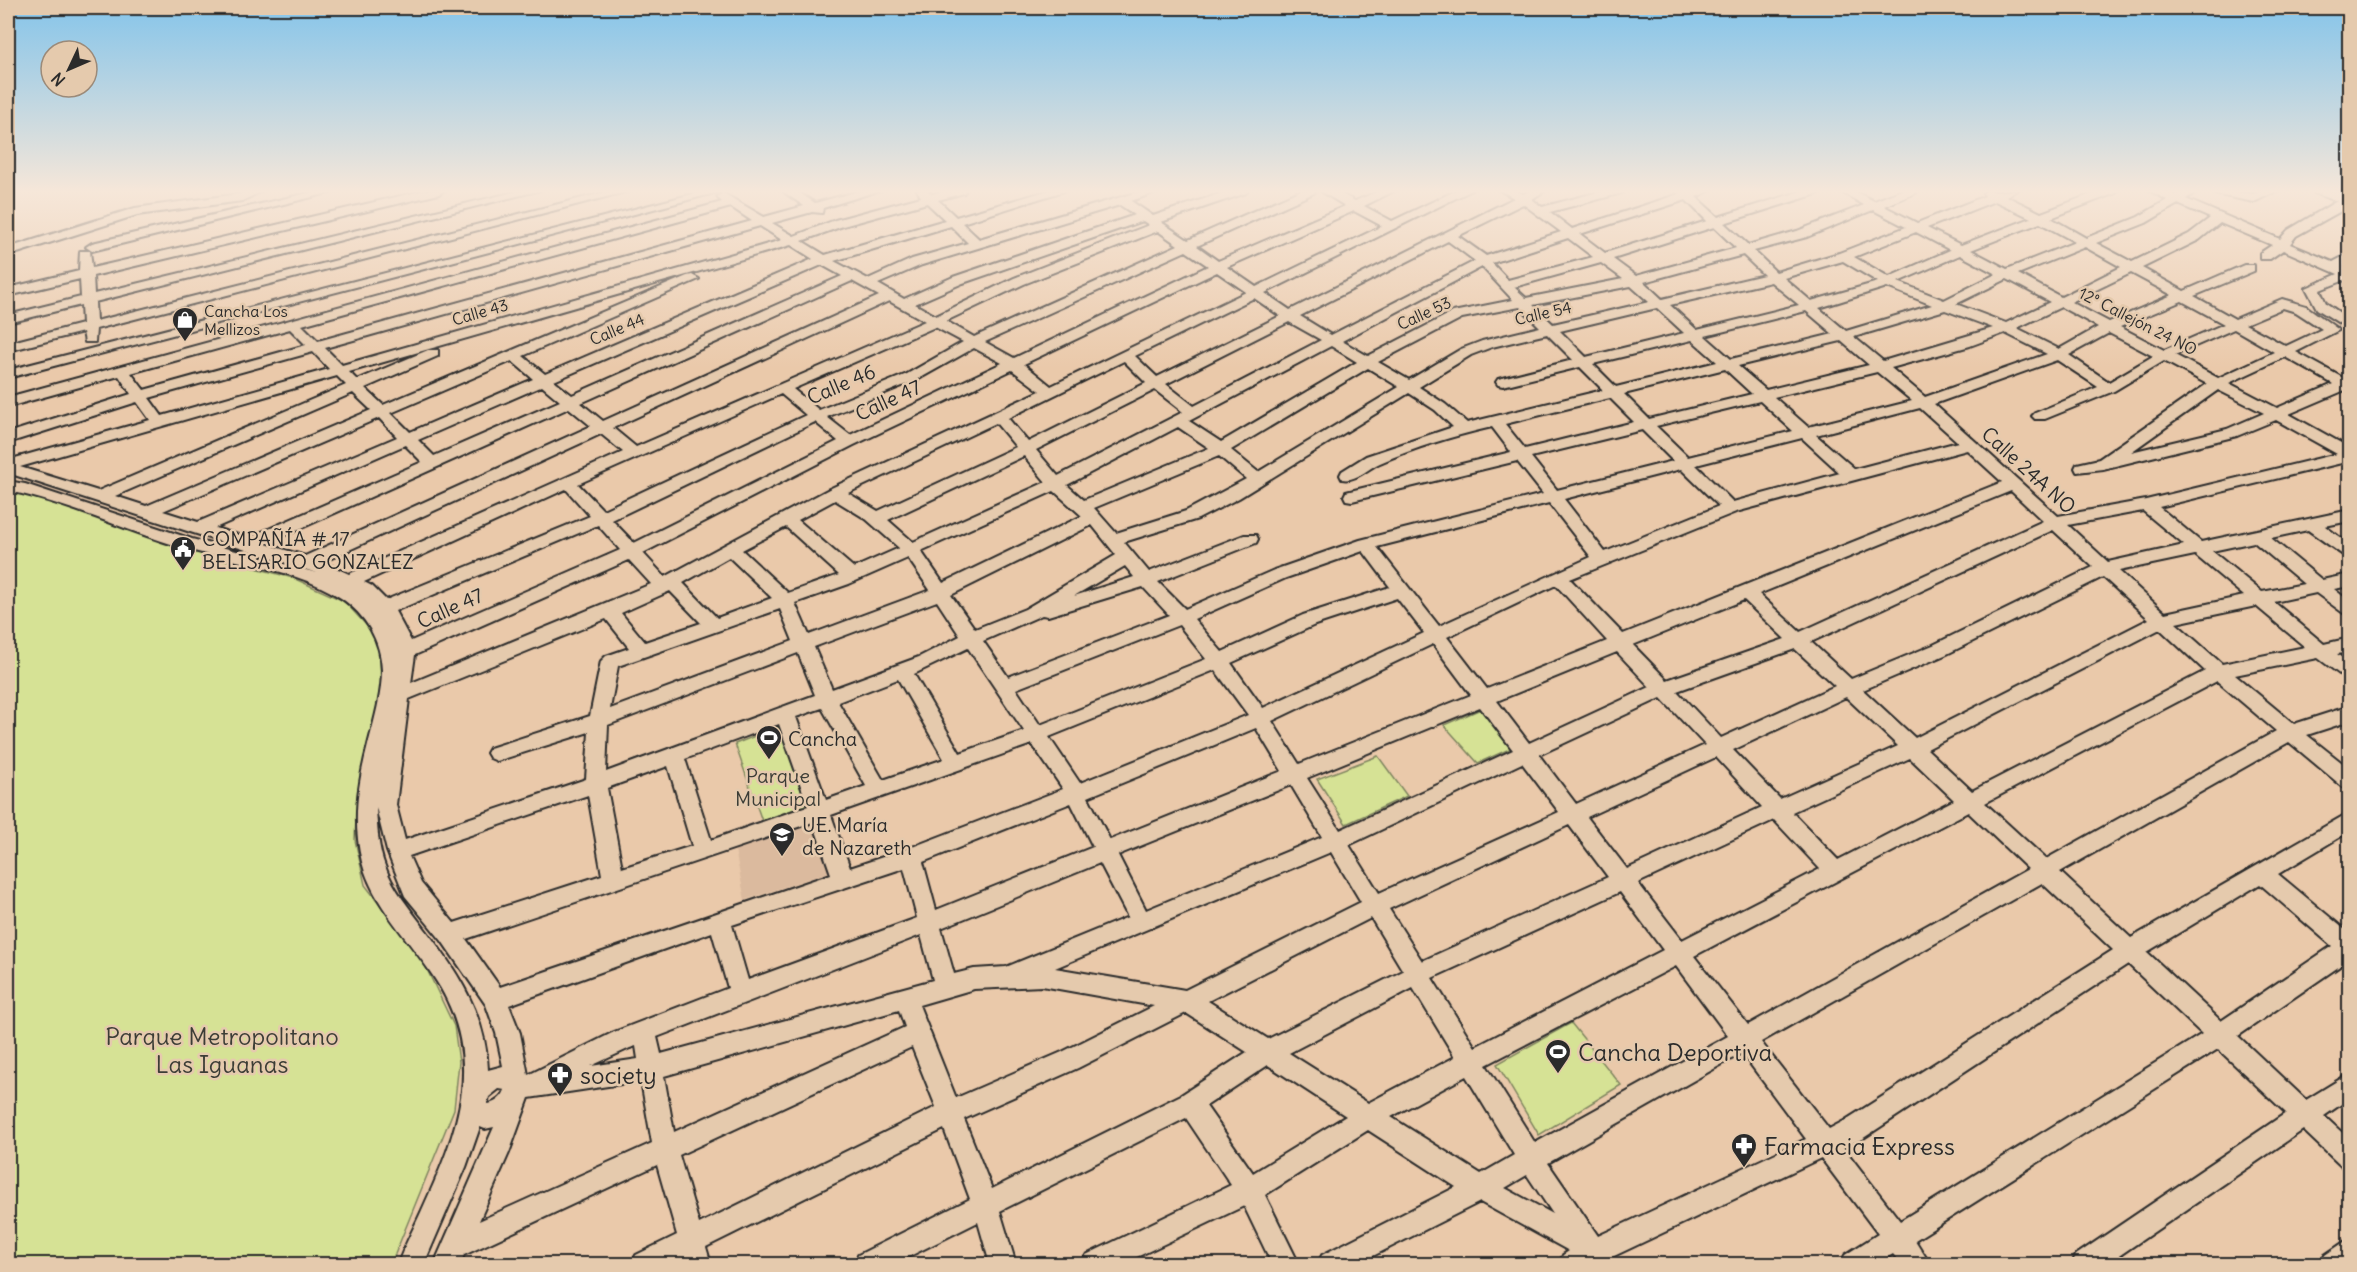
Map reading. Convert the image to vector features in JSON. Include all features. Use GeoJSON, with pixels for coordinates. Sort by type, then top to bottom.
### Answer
{"type":"FeatureCollection","features":[{"type":"Feature","properties":{"kind":"street"},"geometry":{"type":"LineString","coordinates":[[91,249],[88,250],[85,273],[91,353]]}},
{"type":"Feature","properties":{"kind":"street"},"geometry":{"type":"LineString","coordinates":[[8,292],[185,249]]}},
{"type":"Feature","properties":{"kind":"street"},"geometry":{"type":"LineString","coordinates":[[235,249],[246,313]]}},
{"type":"Feature","properties":{"kind":"street"},"geometry":{"type":"LineString","coordinates":[[8,319],[292,249]]}},
{"type":"Feature","properties":{"kind":"street"},"geometry":{"type":"LineString","coordinates":[[8,347],[398,249]]}},
{"type":"Feature","properties":{"kind":"street"},"geometry":{"type":"LineString","coordinates":[[399,249],[407,271]]}},
{"type":"Feature","properties":{"kind":"street"},"geometry":{"type":"LineString","coordinates":[[8,375],[489,249]]}},
{"type":"Feature","properties":{"kind":"street"},"geometry":{"type":"LineString","coordinates":[[8,402],[564,249]]}},
{"type":"Feature","properties":{"kind":"street"},"geometry":{"type":"LineString","coordinates":[[614,249],[625,259],[642,283]]}},
{"type":"Feature","properties":{"kind":"street"},"geometry":{"type":"LineString","coordinates":[[8,438],[139,396],[660,249]]}},
{"type":"Feature","properties":{"kind":"street"},"geometry":{"type":"LineString","coordinates":[[806,249],[1014,364],[1050,392]]}},
{"type":"Feature","properties":{"kind":"street","name":"Calle 44"},"geometry":{"type":"LineString","coordinates":[[197,529],[823,260],[859,249]]}},
{"type":"Feature","properties":{"kind":"street"},"geometry":{"type":"LineString","coordinates":[[867,284],[918,262],[959,249]]}},
{"type":"Feature","properties":{"kind":"street"},"geometry":{"type":"LineString","coordinates":[[904,304],[958,280],[1060,249]]}},
{"type":"Feature","properties":{"kind":"street"},"geometry":{"type":"LineString","coordinates":[[350,581],[568,482],[936,321],[1090,249]]}},
{"type":"Feature","properties":{"kind":"street","name":"Calle 46"},"geometry":{"type":"LineString","coordinates":[[384,608],[601,518],[816,416],[912,377],[974,342],[1179,249]]}},
{"type":"Feature","properties":{"kind":"street"},"geometry":{"type":"LineString","coordinates":[[1191,249],[1291,317],[1410,387],[1440,407],[1464,429]]}},
{"type":"Feature","properties":{"kind":"street","name":"Calle 47"},"geometry":{"type":"LineString","coordinates":[[406,651],[631,552],[849,441],[1256,249]]}},
{"type":"Feature","properties":{"kind":"street"},"geometry":{"type":"LineString","coordinates":[[403,694],[610,611],[668,584],[835,493],[1050,392],[1342,249]]}},
{"type":"Feature","properties":{"kind":"street"},"geometry":{"type":"LineString","coordinates":[[876,519],[1026,449],[1425,249]]}},
{"type":"Feature","properties":{"kind":"street"},"geometry":{"type":"LineString","coordinates":[[1468,249],[1484,261],[1505,285],[1730,508]]}},
{"type":"Feature","properties":{"kind":"street"},"geometry":{"type":"LineString","coordinates":[[614,880],[596,784],[599,721],[608,666],[615,660],[852,576],[1056,484],[1484,261],[1519,249]]}},
{"type":"Feature","properties":{"kind":"street"},"geometry":{"type":"LineString","coordinates":[[1593,249],[1634,281],[1852,475]]}},
{"type":"Feature","properties":{"kind":"street"},"geometry":{"type":"LineString","coordinates":[[1505,285],[1606,259],[1627,249]]}},
{"type":"Feature","properties":{"kind":"street","name":"Calle 53"},"geometry":{"type":"LineString","coordinates":[[497,753],[599,721],[939,593],[1088,512],[1221,449],[1368,362],[1458,315],[1634,281],[1739,249]]}},
{"type":"Feature","properties":{"kind":"street","name":"Calle 24A NO"},"geometry":{"type":"LineString","coordinates":[[1745,249],[1807,307],[1969,444],[2218,672],[2349,781]]}},
{"type":"Feature","properties":{"kind":"street","name":"Calle 54"},"geometry":{"type":"LineString","coordinates":[[1114,539],[1192,515],[1257,480],[1466,351],[1774,277],[1860,249]]}},
{"type":"Feature","properties":{"kind":"street"},"geometry":{"type":"LineString","coordinates":[[1348,475],[1372,460],[1435,436],[1843,336],[1943,305],[2007,274],[2067,249]]}},
{"type":"Feature","properties":{"kind":"street"},"geometry":{"type":"LineString","coordinates":[[2098,249],[2234,326],[2347,383]]}},
{"type":"Feature","properties":{"kind":"street"},"geometry":{"type":"LineString","coordinates":[[1352,496],[1879,367],[1965,343],[2006,328],[2167,249]]}},
{"type":"Feature","properties":{"kind":"street"},"geometry":{"type":"LineString","coordinates":[[2265,256],[2275,249]]}},
{"type":"Feature","properties":{"kind":"street"},"geometry":{"type":"LineString","coordinates":[[2295,249],[2349,274]]}},
{"type":"Feature","properties":{"kind":"street"},"geometry":{"type":"LineString","coordinates":[[144,513],[759,250]]}},
{"type":"Feature","properties":{"kind":"street","name":"Calle 43"},"geometry":{"type":"LineString","coordinates":[[8,466],[759,250]]}},
{"type":"Feature","properties":{"kind":"street"},"geometry":{"type":"LineString","coordinates":[[1503,382],[1807,307],[1889,282],[1960,250]]}},
{"type":"Feature","properties":{"kind":"street","name":"12° Callejón 24 NO"},"geometry":{"type":"LineString","coordinates":[[1960,250],[2279,415],[2349,456]]}},
{"type":"Feature","properties":{"kind":"street"},"geometry":{"type":"LineString","coordinates":[[1844,256],[1889,282],[2006,328],[2060,355],[2109,388]]}},
{"type":"Feature","properties":{"kind":"street"},"geometry":{"type":"LineString","coordinates":[[2334,267],[2349,257]]}},
{"type":"Feature","properties":{"kind":"street"},"geometry":{"type":"LineString","coordinates":[[1002,687],[1182,617],[1280,574],[1366,544],[1922,403],[2060,355],[2109,327],[2179,295],[2249,268]]}},
{"type":"Feature","properties":{"kind":"street"},"geometry":{"type":"LineString","coordinates":[[2348,323],[2326,310],[2316,299],[2313,288],[2349,274]]}},
{"type":"Feature","properties":{"kind":"street"},"geometry":{"type":"LineString","coordinates":[[250,544],[853,276]]}},
{"type":"Feature","properties":{"kind":"street"},"geometry":{"type":"LineString","coordinates":[[98,497],[502,324],[453,280]]}},
{"type":"Feature","properties":{"kind":"street"},"geometry":{"type":"LineString","coordinates":[[307,562],[888,296]]}},
{"type":"Feature","properties":{"kind":"street"},"geometry":{"type":"LineString","coordinates":[[2040,416],[2109,388],[2164,355],[2282,303],[2301,309],[2332,330],[2218,383],[2103,464]]}},
{"type":"Feature","properties":{"kind":"street"},"geometry":{"type":"LineString","coordinates":[[293,324],[432,463]]}},
{"type":"Feature","properties":{"kind":"street"},"geometry":{"type":"LineString","coordinates":[[1126,355],[1156,384],[1193,412]]}},
{"type":"Feature","properties":{"kind":"street"},"geometry":{"type":"LineString","coordinates":[[513,356],[635,454]]}},
{"type":"Feature","properties":{"kind":"street"},"geometry":{"type":"LineString","coordinates":[[123,370],[159,422]]}},
{"type":"Feature","properties":{"kind":"street"},"geometry":{"type":"LineString","coordinates":[[2083,468],[2232,433],[2279,415],[2347,383]]}},
{"type":"Feature","properties":{"kind":"street"},"geometry":{"type":"LineString","coordinates":[[784,389],[849,441]]}},
{"type":"Feature","properties":{"kind":"street"},"geometry":{"type":"LineString","coordinates":[[998,416],[1056,484],[1114,539],[1146,580],[1182,617],[1219,661],[1260,718],[1530,1158],[1598,1258]]}},
{"type":"Feature","properties":{"kind":"street"},"geometry":{"type":"LineString","coordinates":[[1178,420],[1221,449],[1257,480]]}},
{"type":"Feature","properties":{"kind":"street"},"geometry":{"type":"LineString","coordinates":[[1494,421],[1524,455],[1552,496],[1602,560]]}},
{"type":"Feature","properties":{"kind":"street"},"geometry":{"type":"LineString","coordinates":[[495,999],[719,920],[911,857],[1076,793],[1260,718],[1558,577],[1730,508],[1969,444]]}},
{"type":"Feature","properties":{"kind":"street"},"geometry":{"type":"LineString","coordinates":[[1006,978],[1336,841],[1663,689],[1798,641],[2055,522],[2146,505],[2349,456]]}},
{"type":"Feature","properties":{"kind":"street"},"geometry":{"type":"LineString","coordinates":[[8,466],[144,513],[307,562],[366,590],[384,608],[393,620],[406,651],[403,694],[386,805],[397,851],[413,889],[450,934],[495,999],[508,1033],[524,1090]]}},
{"type":"Feature","properties":{"kind":"street"},"geometry":{"type":"LineString","coordinates":[[568,482],[631,552],[713,625]]}},
{"type":"Feature","properties":{"kind":"street"},"geometry":{"type":"LineString","coordinates":[[452,1255],[524,1090],[580,1059],[741,993],[928,923],[2013,484]]}},
{"type":"Feature","properties":{"kind":"street"},"geometry":{"type":"LineString","coordinates":[[8,486],[25,489],[207,549],[294,572],[342,590],[360,603],[384,637],[391,659],[391,698],[366,796],[369,846],[374,870],[463,1005],[477,1069],[474,1102],[449,1174],[411,1264]]}},
{"type":"Feature","properties":{"kind":"street"},"geometry":{"type":"LineString","coordinates":[[835,493],[876,519],[910,549],[969,639],[1076,793],[1141,922]]}},
{"type":"Feature","properties":{"kind":"street"},"geometry":{"type":"LineString","coordinates":[[2146,505],[2349,675]]}},
{"type":"Feature","properties":{"kind":"street"},"geometry":{"type":"LineString","coordinates":[[645,1264],[694,1254],[950,1113],[1070,1060],[1376,905],[1848,688],[1939,650],[2106,568],[2349,514]]}},
{"type":"Feature","properties":{"kind":"street"},"geometry":{"type":"LineString","coordinates":[[786,518],[852,576]]}},
{"type":"Feature","properties":{"kind":"street"},"geometry":{"type":"LineString","coordinates":[[2311,524],[2349,554]]}},
{"type":"Feature","properties":{"kind":"street"},"geometry":{"type":"LineString","coordinates":[[207,549],[223,536]]}},
{"type":"Feature","properties":{"kind":"street"},"geometry":{"type":"LineString","coordinates":[[2258,536],[2349,612]]}},
{"type":"Feature","properties":{"kind":"street"},"geometry":{"type":"LineString","coordinates":[[1031,613],[1058,608],[1146,580],[1250,539]]}},
{"type":"Feature","properties":{"kind":"street"},"geometry":{"type":"LineString","coordinates":[[1366,544],[1917,1264]]}},
{"type":"Feature","properties":{"kind":"street"},"geometry":{"type":"LineString","coordinates":[[731,549],[785,600],[826,698],[878,790]]}},
{"type":"Feature","properties":{"kind":"street"},"geometry":{"type":"LineString","coordinates":[[397,851],[596,784],[925,662],[969,639],[1031,613],[1126,557]]}},
{"type":"Feature","properties":{"kind":"street"},"geometry":{"type":"LineString","coordinates":[[1558,577],[1835,871]]}},
{"type":"Feature","properties":{"kind":"street"},"geometry":{"type":"LineString","coordinates":[[867,1264],[986,1207],[1190,1103],[1269,1051],[1418,974],[1912,748],[2162,620],[2349,580]]}},
{"type":"Feature","properties":{"kind":"street"},"geometry":{"type":"LineString","coordinates":[[450,934],[704,851],[1035,735],[1219,661],[1309,620],[1401,590]]}},
{"type":"Feature","properties":{"kind":"street"},"geometry":{"type":"LineString","coordinates":[[1745,591],[2131,950],[2349,1157]]}},
{"type":"Feature","properties":{"kind":"street"},"geometry":{"type":"LineString","coordinates":[[610,611],[641,650]]}},
{"type":"Feature","properties":{"kind":"street"},"geometry":{"type":"LineString","coordinates":[[1095,1264],[1250,1190],[1368,1116],[2218,672],[2349,645]]}},
{"type":"Feature","properties":{"kind":"street"},"geometry":{"type":"LineString","coordinates":[[902,670],[956,763]]}},
{"type":"Feature","properties":{"kind":"street"},"geometry":{"type":"LineString","coordinates":[[785,713],[843,878]]}},
{"type":"Feature","properties":{"kind":"street"},"geometry":{"type":"LineString","coordinates":[[1331,1264],[1480,1188],[2289,733],[2349,713]]}},
{"type":"Feature","properties":{"kind":"street"},"geometry":{"type":"LineString","coordinates":[[675,754],[704,851]]}},
{"type":"Feature","properties":{"kind":"street"},"geometry":{"type":"LineString","coordinates":[[1572,1264],[1598,1258],[1853,1130],[2131,950],[2349,820]]}},
{"type":"Feature","properties":{"kind":"street"},"geometry":{"type":"LineString","coordinates":[[911,857],[946,986]]}},
{"type":"Feature","properties":{"kind":"street"},"geometry":{"type":"LineString","coordinates":[[1854,1264],[2220,1035],[2349,947],[2261,872]]}},
{"type":"Feature","properties":{"kind":"street"},"geometry":{"type":"LineString","coordinates":[[719,920],[741,993]]}},
{"type":"Feature","properties":{"kind":"street"},"geometry":{"type":"LineString","coordinates":[[524,1090],[572,1079],[652,1068],[974,979],[1042,976],[1188,1001],[1480,1188],[1598,1258]]}},
{"type":"Feature","properties":{"kind":"street"},"geometry":{"type":"LineString","coordinates":[[905,997],[986,1207],[1003,1264]]}},
{"type":"Feature","properties":{"kind":"street"},"geometry":{"type":"LineString","coordinates":[[645,1032],[665,1149],[694,1254]]}},
{"type":"Feature","properties":{"kind":"street"},"geometry":{"type":"LineString","coordinates":[[452,1255],[665,1149],[919,1032]]}},
{"type":"Feature","properties":{"kind":"street"},"geometry":{"type":"LineString","coordinates":[[474,1102],[488,1081],[498,1077],[514,1081],[524,1090]]}},
{"type":"Feature","properties":{"kind":"street"},"geometry":{"type":"LineString","coordinates":[[2085,1264],[2349,1084]]}},
{"type":"Feature","properties":{"kind":"street"},"geometry":{"type":"LineString","coordinates":[[1190,1103],[1250,1190],[1286,1264]]}},
{"type":"Feature","properties":{"kind":"street"},"geometry":{"type":"LineString","coordinates":[[2334,1264],[2349,1251]]}},
{"type":"Feature","properties":{"kind":"shaded area","name":"UE. María de Nazareth"},"geometry":{"type":"Polygon","coordinates":[[[814,815],[832,871],[745,900],[734,845],[814,815]]]}},
{"type":"Feature","properties":{"kind":"green space","name":"Parque Metropolitano Las Iguanas"},"geometry":{"type":"Polygon","coordinates":[[[8,489],[26,493],[191,551],[293,578],[344,601],[379,639],[381,682],[373,732],[357,796],[355,840],[365,885],[422,959],[454,1026],[459,1062],[454,1109],[391,1264],[8,1264],[8,489]]]}},
{"type":"Feature","properties":{"kind":"green space"},"geometry":{"type":"Polygon","coordinates":[[[1483,708],[1514,747],[1478,763],[1444,725],[1483,708]]]}},
{"type":"Feature","properties":{"kind":"green space","name":"Parque Municipal"},"geometry":{"type":"Polygon","coordinates":[[[783,725],[811,803],[762,821],[735,744],[783,725]]]}},
{"type":"Feature","properties":{"kind":"green space"},"geometry":{"type":"Polygon","coordinates":[[[1378,756],[1407,796],[1346,824],[1317,779],[1378,756]]]}},
{"type":"Feature","properties":{"kind":"green space","name":"Cancha Deportiva"},"geometry":{"type":"Polygon","coordinates":[[[1571,1023],[1621,1085],[1539,1135],[1497,1064],[1571,1023]]]}},
{"type":"Feature","properties":{"kind":"place","name":"Cancha Los Mellizos"},"geometry":{"type":"Point","coordinates":[185,343]}},
{"type":"Feature","properties":{"kind":"place","name":"COMPAÑÍA # 17 BELISARIO GONZALEZ"},"geometry":{"type":"Point","coordinates":[183,572]}},
{"type":"Feature","properties":{"kind":"place","name":"Cancha"},"geometry":{"type":"Point","coordinates":[769,761]}},
{"type":"Feature","properties":{"kind":"place","name":"UE. María de Nazareth"},"geometry":{"type":"Point","coordinates":[782,858]}},
{"type":"Feature","properties":{"kind":"place","name":"Cancha Deportiva"},"geometry":{"type":"Point","coordinates":[1558,1075]}},
{"type":"Feature","properties":{"kind":"place","name":"society"},"geometry":{"type":"Point","coordinates":[560,1098]}},
{"type":"Feature","properties":{"kind":"place","name":"Farmacia Express"},"geometry":{"type":"Point","coordinates":[1744,1169]}}]}
